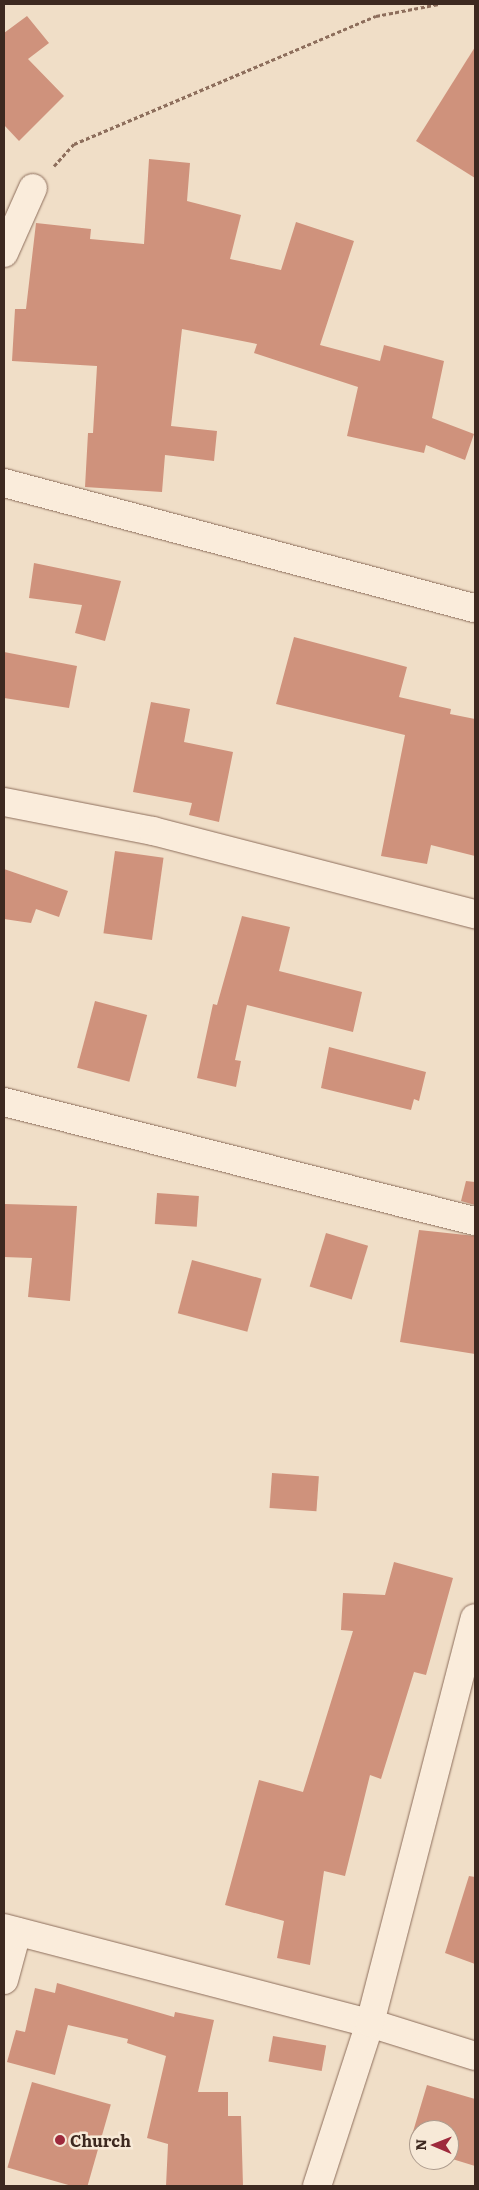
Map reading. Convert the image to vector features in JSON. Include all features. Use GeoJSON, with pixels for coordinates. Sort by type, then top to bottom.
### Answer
{"type":"FeatureCollection","features":[{"type":"Feature","properties":{"kind":"street"},"geometry":{"type":"LineString","coordinates":[[4,253],[32,188]]}},
{"type":"Feature","properties":{"kind":"street"},"geometry":{"type":"LineString","coordinates":[[4,483],[475,608]]}},
{"type":"Feature","properties":{"kind":"street"},"geometry":{"type":"LineString","coordinates":[[4,802],[154,831],[475,914]]}},
{"type":"Feature","properties":{"kind":"street"},"geometry":{"type":"LineString","coordinates":[[4,1102],[475,1221]]}},
{"type":"Feature","properties":{"kind":"street"},"geometry":{"type":"LineString","coordinates":[[316,2186],[370,2023],[475,1618]]}},
{"type":"Feature","properties":{"kind":"street"},"geometry":{"type":"LineString","coordinates":[[4,1980],[10,1930],[370,2023],[475,2056]]}},
{"type":"Feature","properties":{"kind":"path"},"geometry":{"type":"LineString","coordinates":[[32,188],[74,144],[376,16],[439,4]]}},
{"type":"Feature","properties":{"kind":"building"},"geometry":{"type":"Polygon","coordinates":[[[27,16],[49,43],[28,59],[64,96],[19,141],[4,125],[4,33],[27,16]]]}},
{"type":"Feature","properties":{"kind":"building"},"geometry":{"type":"Polygon","coordinates":[[[475,47],[475,178],[416,141],[475,47]]]}},
{"type":"Feature","properties":{"kind":"building"},"geometry":{"type":"Polygon","coordinates":[[[149,159],[190,163],[187,201],[241,215],[230,259],[281,270],[296,222],[354,241],[320,345],[380,361],[384,345],[444,361],[432,418],[474,434],[465,460],[426,445],[424,453],[347,436],[358,387],[254,353],[257,344],[182,329],[171,426],[217,431],[214,461],[165,455],[162,492],[85,487],[88,433],[93,433],[97,366],[12,361],[15,309],[26,309],[36,223],[91,229],[90,239],[144,244],[149,159]]]}},
{"type":"Feature","properties":{"kind":"building"},"geometry":{"type":"Polygon","coordinates":[[[34,563],[121,581],[105,641],[75,633],[82,605],[29,598],[34,563]]]}},
{"type":"Feature","properties":{"kind":"building"},"geometry":{"type":"Polygon","coordinates":[[[294,637],[407,667],[399,697],[451,709],[450,714],[475,719],[475,856],[431,845],[427,864],[381,856],[405,735],[276,704],[294,637]]]}},
{"type":"Feature","properties":{"kind":"building"},"geometry":{"type":"Polygon","coordinates":[[[4,652],[77,666],[69,708],[4,698],[4,652]]]}},
{"type":"Feature","properties":{"kind":"building"},"geometry":{"type":"Polygon","coordinates":[[[151,702],[190,709],[184,742],[233,752],[219,822],[189,815],[192,803],[133,792],[151,702]]]}},
{"type":"Feature","properties":{"kind":"building"},"geometry":{"type":"Polygon","coordinates":[[[115,851],[164,858],[152,940],[103,933],[115,851]]]}},
{"type":"Feature","properties":{"kind":"building"},"geometry":{"type":"Polygon","coordinates":[[[4,869],[68,891],[59,917],[36,909],[31,923],[4,919],[4,869]]]}},
{"type":"Feature","properties":{"kind":"building"},"geometry":{"type":"Polygon","coordinates":[[[242,916],[290,927],[279,971],[362,992],[353,1032],[247,1005],[235,1060],[241,1061],[236,1087],[197,1078],[213,1004],[217,1005],[242,916]]]}},
{"type":"Feature","properties":{"kind":"building"},"geometry":{"type":"Polygon","coordinates":[[[95,1001],[147,1015],[129,1082],[77,1068],[95,1001]]]}},
{"type":"Feature","properties":{"kind":"building"},"geometry":{"type":"Polygon","coordinates":[[[329,1047],[426,1072],[419,1101],[414,1099],[411,1110],[321,1088],[329,1047]]]}},
{"type":"Feature","properties":{"kind":"building"},"geometry":{"type":"Polygon","coordinates":[[[466,1181],[475,1182],[475,1205],[461,1201],[466,1181]]]}},
{"type":"Feature","properties":{"kind":"building"},"geometry":{"type":"Polygon","coordinates":[[[157,1193],[199,1196],[197,1227],[155,1224],[157,1193]]]}},
{"type":"Feature","properties":{"kind":"building"},"geometry":{"type":"Polygon","coordinates":[[[4,1204],[77,1206],[70,1301],[28,1297],[32,1258],[4,1257],[4,1204]]]}},
{"type":"Feature","properties":{"kind":"building"},"geometry":{"type":"Polygon","coordinates":[[[419,1230],[475,1236],[475,1354],[400,1342],[419,1230]]]}},
{"type":"Feature","properties":{"kind":"building"},"geometry":{"type":"Polygon","coordinates":[[[326,1233],[368,1246],[352,1299],[310,1287],[326,1233]]]}},
{"type":"Feature","properties":{"kind":"building"},"geometry":{"type":"Polygon","coordinates":[[[192,1260],[262,1279],[247,1332],[178,1313],[192,1260]]]}},
{"type":"Feature","properties":{"kind":"building"},"geometry":{"type":"Polygon","coordinates":[[[272,1473],[319,1476],[316,1511],[270,1508],[272,1473]]]}},
{"type":"Feature","properties":{"kind":"building"},"geometry":{"type":"Polygon","coordinates":[[[394,1562],[453,1578],[426,1675],[414,1672],[381,1779],[370,1775],[345,1876],[324,1871],[310,1965],[277,1958],[284,1921],[225,1905],[259,1780],[303,1792],[353,1631],[341,1630],[343,1593],[385,1595],[394,1562]]]}},
{"type":"Feature","properties":{"kind":"building"},"geometry":{"type":"Polygon","coordinates":[[[469,1876],[475,1877],[475,1964],[445,1953],[469,1876]]]}},
{"type":"Feature","properties":{"kind":"building"},"geometry":{"type":"Polygon","coordinates":[[[57,1983],[174,2017],[175,2012],[214,2020],[198,2092],[228,2092],[228,2116],[241,2116],[243,2186],[166,2186],[168,2144],[147,2138],[166,2056],[127,2043],[128,2039],[68,2025],[55,2075],[7,2062],[16,2030],[25,2032],[35,1988],[55,1993],[57,1983]]]}},
{"type":"Feature","properties":{"kind":"building"},"geometry":{"type":"Polygon","coordinates":[[[273,2036],[326,2045],[322,2071],[268,2062],[273,2036]]]}},
{"type":"Feature","properties":{"kind":"building","name":"Church"},"geometry":{"type":"Polygon","coordinates":[[[32,2082],[111,2105],[87,2186],[72,2186],[7,2168],[32,2082]]]}},
{"type":"Feature","properties":{"kind":"building"},"geometry":{"type":"Polygon","coordinates":[[[427,2085],[475,2099],[475,2166],[459,2161],[459,2120],[416,2120],[427,2085]]]}},
{"type":"Feature","properties":{"kind":"place","name":"Church"},"geometry":{"type":"Point","coordinates":[60,2140]}}]}
